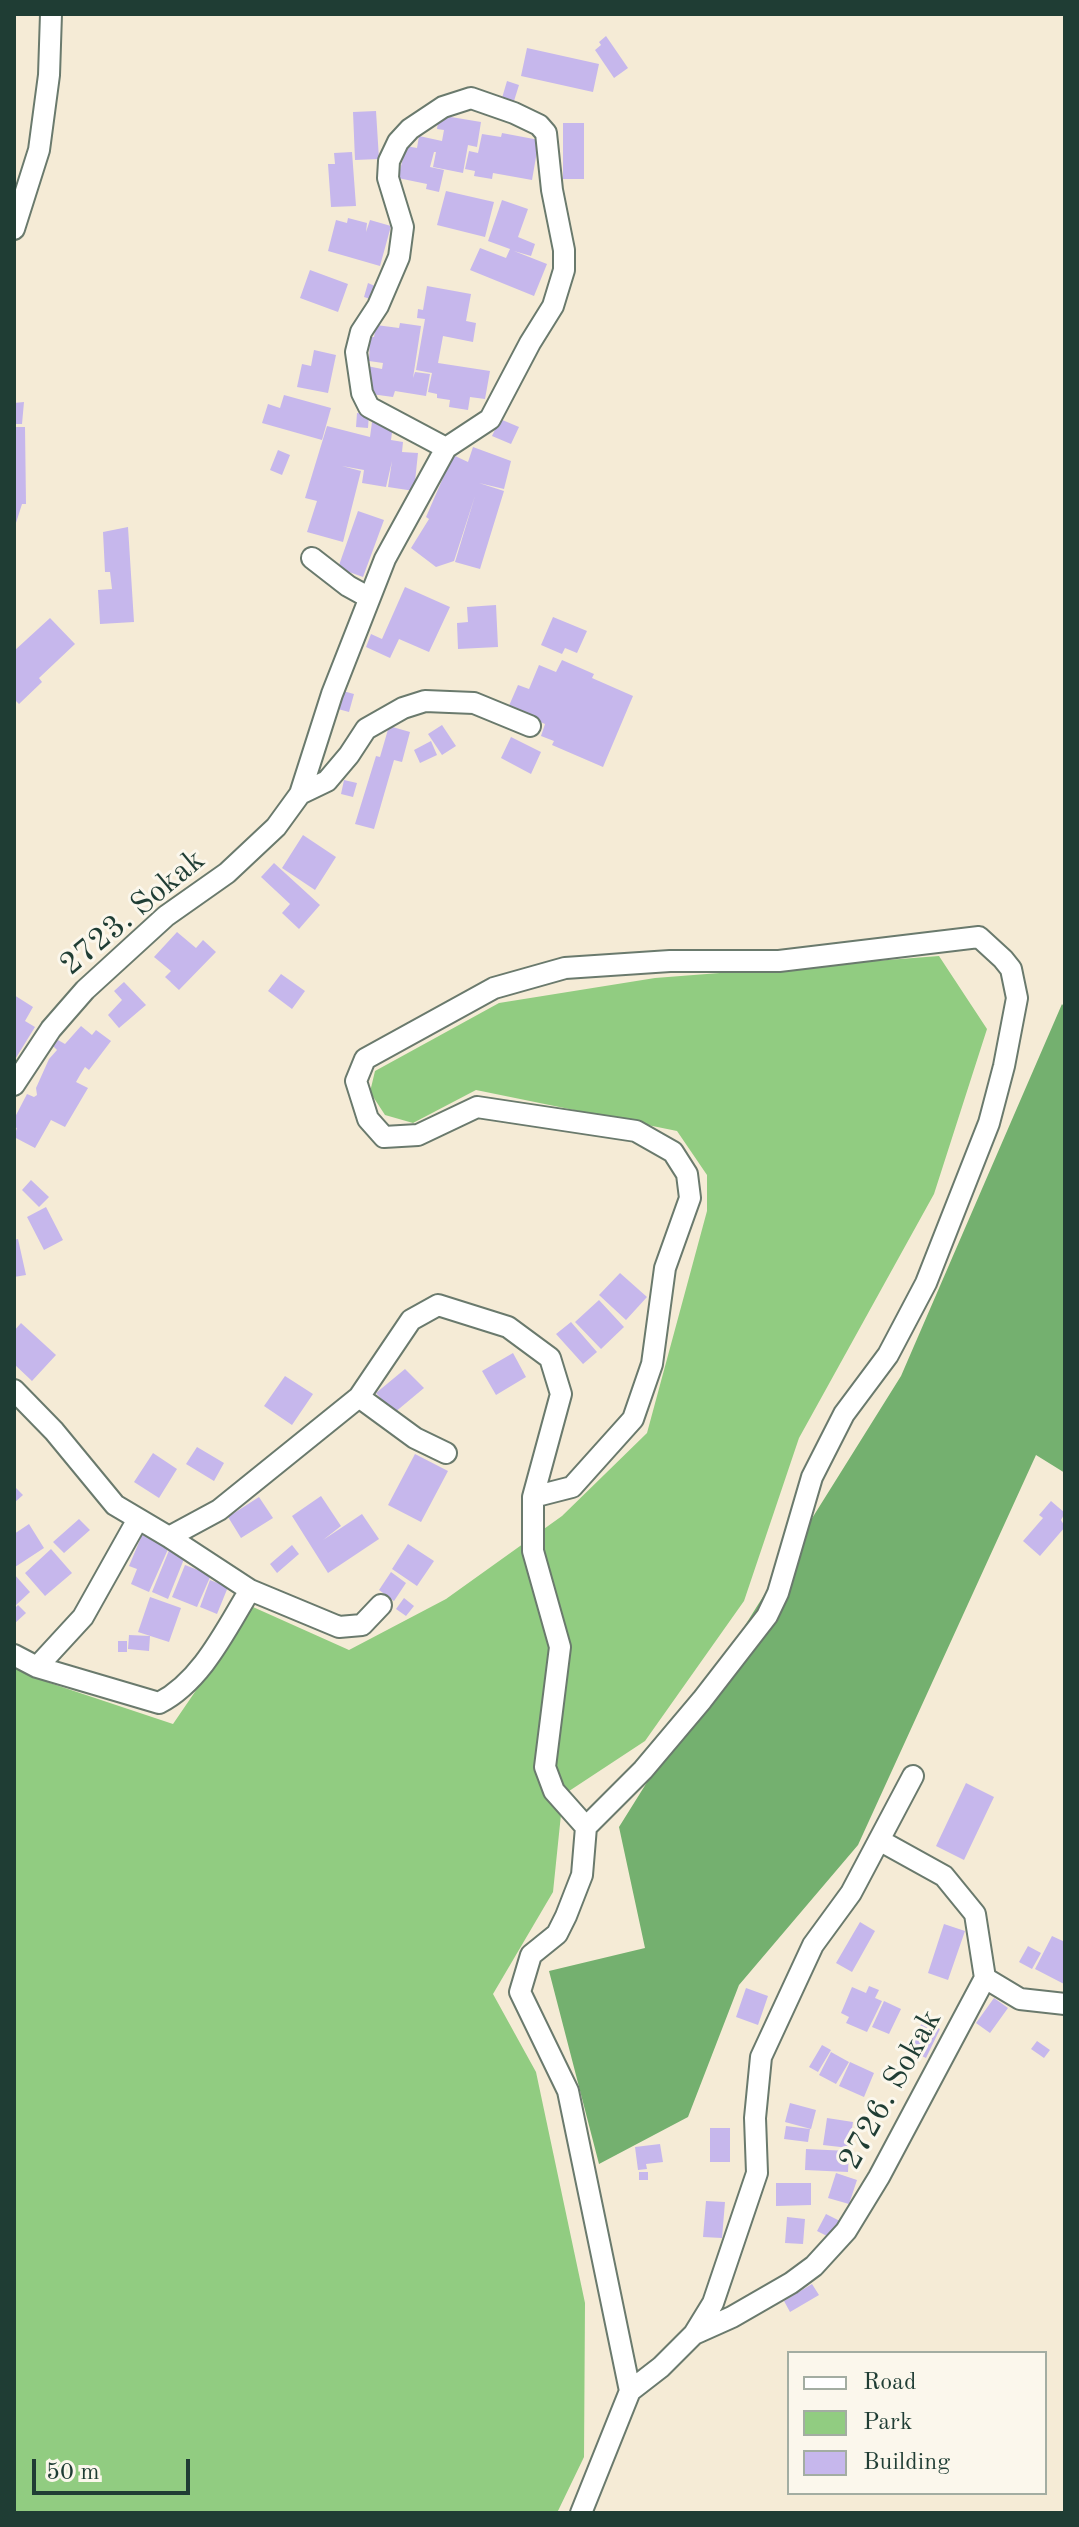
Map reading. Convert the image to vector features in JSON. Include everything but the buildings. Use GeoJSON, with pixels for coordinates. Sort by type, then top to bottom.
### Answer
{"type":"FeatureCollection","features":[{"type":"Feature","properties":{"kind":"street"},"geometry":{"type":"LineString","coordinates":[[14,229],[39,150],[49,75],[51,14]]}},
{"type":"Feature","properties":{"kind":"street","name":"2723. Sokak"},"geometry":{"type":"LineString","coordinates":[[14,1085],[51,1029],[85,990],[166,916],[227,873],[276,827],[300,794],[332,694],[385,559],[446,448],[490,419],[553,306],[564,270],[564,250],[552,190],[546,133],[539,125],[514,113],[471,98],[443,107],[410,129],[398,142],[389,161],[388,178],[403,227],[399,257],[378,306],[361,332],[356,352],[362,393],[369,407],[446,448]]}},
{"type":"Feature","properties":{"kind":"street"},"geometry":{"type":"LineString","coordinates":[[312,558],[348,586],[368,597]]}},
{"type":"Feature","properties":{"kind":"street","name":"2723. Sokak"},"geometry":{"type":"LineString","coordinates":[[300,794],[327,781],[366,729],[403,708],[425,701],[474,703],[530,726]]}},
{"type":"Feature","properties":{"kind":"street"},"geometry":{"type":"LineString","coordinates":[[533,1497],[572,1487],[633,1419],[652,1364],[665,1268],[690,1198],[687,1174],[673,1152],[636,1131],[504,1110],[477,1107],[418,1135],[384,1137],[368,1119],[356,1081],[365,1059],[494,988],[565,968],[670,961],[779,961],[979,937],[993,948],[1011,969],[1017,998],[1014,1022],[989,1123],[926,1283],[888,1355],[844,1414],[812,1477],[778,1593],[767,1616],[653,1758],[586,1827],[582,1875],[566,1916],[557,1934],[531,1955],[520,1992],[568,2091],[630,2391],[581,2513]]}},
{"type":"Feature","properties":{"kind":"street"},"geometry":{"type":"LineString","coordinates":[[169,1537],[219,1510],[359,1397],[411,1320],[438,1305],[508,1327],[550,1358],[561,1394],[533,1497],[533,1551],[560,1647],[545,1767],[554,1791],[586,1827]]}},
{"type":"Feature","properties":{"kind":"street"},"geometry":{"type":"LineString","coordinates":[[14,1390],[54,1431],[115,1505],[250,1590],[339,1627],[362,1625],[381,1605]]}},
{"type":"Feature","properties":{"kind":"street"},"geometry":{"type":"LineString","coordinates":[[359,1397],[415,1438],[446,1453]]}},
{"type":"Feature","properties":{"kind":"street"},"geometry":{"type":"LineString","coordinates":[[37,1667],[83,1617],[138,1519]]}},
{"type":"Feature","properties":{"kind":"street"},"geometry":{"type":"LineString","coordinates":[[14,1655],[37,1667],[159,1703],[171,1696],[209,1656],[250,1590]]}},
{"type":"Feature","properties":{"kind":"street","name":"2726. Sokak"},"geometry":{"type":"LineString","coordinates":[[630,2391],[661,2367],[694,2334],[713,2303],[757,2173],[755,2118],[761,2057],[813,1945],[851,1893],[913,1776]]}},
{"type":"Feature","properties":{"kind":"street"},"geometry":{"type":"LineString","coordinates":[[879,1840],[944,1876],[975,1914],[985,1978],[1020,1999],[1065,2004]]}},
{"type":"Feature","properties":{"kind":"street","name":"2726. Sokak"},"geometry":{"type":"LineString","coordinates":[[694,2334],[732,2317],[791,2283],[814,2266],[846,2231],[879,2177],[985,1978]]}},
{"type":"Feature","properties":{"kind":"green space"},"geometry":{"type":"Polygon","coordinates":[[[939,956],[987,1029],[934,1194],[799,1438],[744,1601],[645,1741],[563,1795],[553,1892],[493,1994],[536,2072],[585,2303],[584,2457],[557,2513],[14,2513],[14,1666],[50,1683],[173,1724],[253,1607],[349,1650],[446,1599],[562,1516],[647,1433],[707,1211],[707,1175],[677,1131],[476,1090],[413,1123],[385,1115],[370,1092],[375,1071],[499,1003],[655,978],[939,956]]]}},
{"type":"Feature","properties":{"kind":"green space"},"geometry":{"type":"Polygon","coordinates":[[[1062,1004],[1065,1008],[1065,1473],[1036,1455],[858,1845],[739,1985],[688,2117],[599,2164],[549,1971],[645,1948],[619,1827],[901,1376],[1062,1004]]]}}]}
